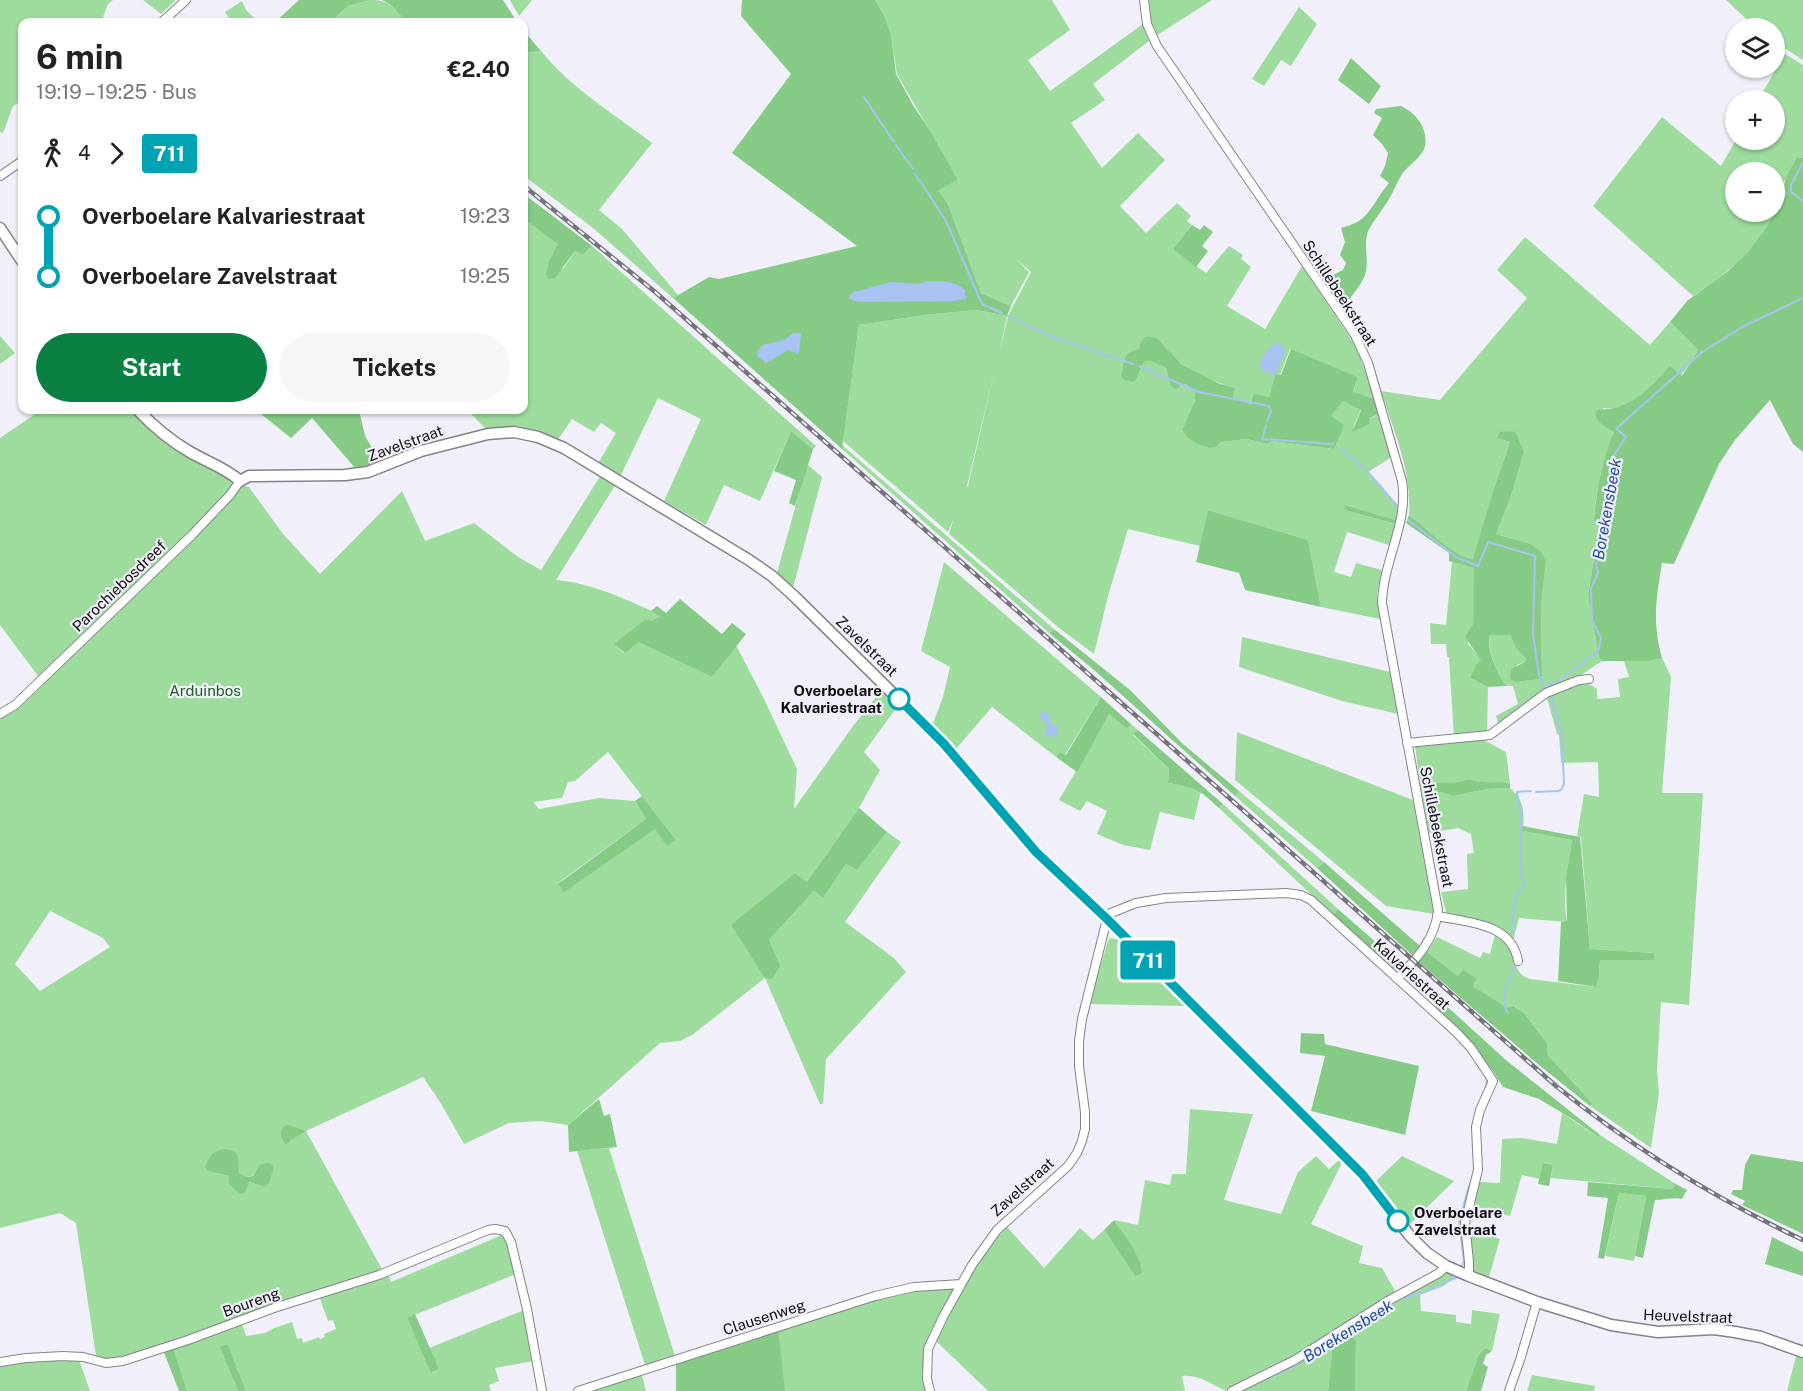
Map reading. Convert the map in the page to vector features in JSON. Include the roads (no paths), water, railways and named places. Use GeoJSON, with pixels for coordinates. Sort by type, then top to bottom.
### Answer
{"type":"FeatureCollection","features":[{"type":"Feature","properties":{"kind":"street"},"geometry":{"type":"LineString","coordinates":[[166,18],[186,0]]}},
{"type":"Feature","properties":{"kind":"street","name":"Schillebeekstraat"},"geometry":{"type":"LineString","coordinates":[[1144,0],[1147,24],[1157,46],[1355,335],[1368,363],[1404,497],[1403,510],[1384,576],[1382,603],[1438,916]]}},
{"type":"Feature","properties":{"kind":"street"},"geometry":{"type":"LineString","coordinates":[[0,176],[18,164]]}},
{"type":"Feature","properties":{"kind":"street"},"geometry":{"type":"LineString","coordinates":[[0,228],[18,255]]}},
{"type":"Feature","properties":{"kind":"street"},"geometry":{"type":"LineString","coordinates":[[142,414],[188,451],[231,473],[240,481]]}},
{"type":"Feature","properties":{"kind":"street","name":"Zavelstraat"},"geometry":{"type":"LineString","coordinates":[[240,481],[249,476],[345,475],[368,472],[421,451],[488,434],[514,432],[538,437],[564,448],[772,576],[872,671],[944,744],[1036,852],[1107,919],[1082,1019],[1079,1041],[1085,1129],[1077,1153],[1068,1166],[997,1230],[980,1251],[960,1284],[928,1349],[927,1378],[930,1391]]}},
{"type":"Feature","properties":{"kind":"street","name":"Parochiebosdreef"},"geometry":{"type":"LineString","coordinates":[[0,714],[12,706],[192,535],[230,495],[240,481]]}},
{"type":"Feature","properties":{"kind":"street"},"geometry":{"type":"LineString","coordinates":[[1407,743],[1490,735],[1546,693],[1579,680],[1589,679]]}},
{"type":"Feature","properties":{"kind":"street","name":"Kalvariestraat"},"geometry":{"type":"LineString","coordinates":[[1107,919],[1118,909],[1150,900],[1262,894],[1301,895],[1311,900],[1456,1032],[1471,1048],[1493,1081],[1480,1110],[1476,1127],[1478,1170],[1465,1224],[1469,1262],[1464,1274]]}},
{"type":"Feature","properties":{"kind":"street"},"geometry":{"type":"LineString","coordinates":[[1397,979],[1426,945],[1438,916],[1496,930],[1509,939],[1516,949],[1518,961]]}},
{"type":"Feature","properties":{"kind":"street","name":"Heuvelstraat"},"geometry":{"type":"LineString","coordinates":[[1107,919],[1363,1175],[1418,1245],[1446,1266],[1537,1302],[1625,1328],[1659,1332],[1714,1329],[1761,1337],[1803,1352]]}},
{"type":"Feature","properties":{"kind":"street","name":"Boureng"},"geometry":{"type":"LineString","coordinates":[[0,1362],[63,1356],[83,1357],[106,1363],[123,1361],[274,1308],[379,1275],[495,1229],[505,1231],[511,1242],[527,1309],[542,1391]]}},
{"type":"Feature","properties":{"kind":"street"},"geometry":{"type":"LineString","coordinates":[[1232,1391],[1295,1360],[1386,1302],[1439,1273],[1446,1266]]}},
{"type":"Feature","properties":{"kind":"street","name":"Clausenweg"},"geometry":{"type":"LineString","coordinates":[[578,1391],[875,1296],[914,1287],[960,1284]]}},
{"type":"Feature","properties":{"kind":"street"},"geometry":{"type":"LineString","coordinates":[[1509,1391],[1537,1302]]}},
{"type":"Feature","properties":{"kind":"water"},"geometry":{"type":"Polygon","coordinates":[[[927,281],[956,284],[965,290],[968,298],[955,301],[859,302],[849,299],[854,292],[891,282],[919,284],[927,281]]]}},
{"type":"Feature","properties":{"kind":"water"},"geometry":{"type":"Polygon","coordinates":[[[793,333],[801,335],[799,354],[788,350],[766,363],[758,357],[757,352],[762,345],[784,340],[793,333]]]}},
{"type":"Feature","properties":{"kind":"water"},"geometry":{"type":"Polygon","coordinates":[[[1276,343],[1283,346],[1285,352],[1275,375],[1264,371],[1259,365],[1276,343]]]}},
{"type":"Feature","properties":{"kind":"water"},"geometry":{"type":"Polygon","coordinates":[[[1042,711],[1047,712],[1052,724],[1057,727],[1056,737],[1046,736],[1045,730],[1048,725],[1039,718],[1042,711]]]}},
{"type":"Feature","properties":{"kind":"waterway"},"geometry":{"type":"LineString","coordinates":[[864,97],[894,142]]}},
{"type":"Feature","properties":{"kind":"waterway"},"geometry":{"type":"LineString","coordinates":[[896,145],[901,152]]}},
{"type":"Feature","properties":{"kind":"waterway"},"geometry":{"type":"LineString","coordinates":[[902,154],[908,162]]}},
{"type":"Feature","properties":{"kind":"waterway"},"geometry":{"type":"LineString","coordinates":[[909,163],[913,169]]}},
{"type":"Feature","properties":{"kind":"waterway","name":"Borekensbeek"},"geometry":{"type":"LineString","coordinates":[[1803,163],[1791,185],[1791,192],[1803,201]]}},
{"type":"Feature","properties":{"kind":"waterway"},"geometry":{"type":"LineString","coordinates":[[914,173],[923,185]]}},
{"type":"Feature","properties":{"kind":"waterway"},"geometry":{"type":"LineString","coordinates":[[924,187],[946,221],[982,304],[1002,313]]}},
{"type":"Feature","properties":{"kind":"waterway","name":"Borekensbeek"},"geometry":{"type":"LineString","coordinates":[[1548,689],[1598,652],[1601,638],[1592,620],[1591,589],[1598,573],[1596,564],[1604,540],[1612,458],[1626,437],[1617,429],[1618,427],[1701,353],[1742,327],[1803,298]]}},
{"type":"Feature","properties":{"kind":"waterway"},"geometry":{"type":"LineString","coordinates":[[1008,316],[1048,335],[1133,364]]}},
{"type":"Feature","properties":{"kind":"waterway"},"geometry":{"type":"LineString","coordinates":[[1139,366],[1199,392],[1269,406],[1271,411],[1267,421]]}},
{"type":"Feature","properties":{"kind":"waterway"},"geometry":{"type":"LineString","coordinates":[[1266,426],[1262,439],[1333,444]]}},
{"type":"Feature","properties":{"kind":"waterway"},"geometry":{"type":"LineString","coordinates":[[1342,449],[1368,472],[1398,507]]}},
{"type":"Feature","properties":{"kind":"waterway"},"geometry":{"type":"LineString","coordinates":[[1408,520],[1456,557],[1478,566],[1488,542],[1535,556],[1533,635],[1539,675],[1546,687]]}},
{"type":"Feature","properties":{"kind":"waterway","name":"Borekensbeek"},"geometry":{"type":"LineString","coordinates":[[1536,792],[1558,791],[1564,784],[1562,738],[1551,695]]}},
{"type":"Feature","properties":{"kind":"waterway","name":"Borekensbeek"},"geometry":{"type":"LineString","coordinates":[[1513,932],[1512,922],[1516,896],[1523,887],[1524,880],[1520,871],[1521,817],[1517,792],[1531,791]]}},
{"type":"Feature","properties":{"kind":"waterway","name":"Borekensbeek"},"geometry":{"type":"LineString","coordinates":[[1508,1013],[1504,996],[1515,964]]}},
{"type":"Feature","properties":{"kind":"waterway","name":"Borekensbeek"},"geometry":{"type":"LineString","coordinates":[[1485,1090],[1486,1077]]}},
{"type":"Feature","properties":{"kind":"waterway","name":"Borekensbeek"},"geometry":{"type":"LineString","coordinates":[[1462,1266],[1464,1261],[1459,1222],[1469,1186]]}},
{"type":"Feature","properties":{"kind":"waterway","name":"Borekensbeek"},"geometry":{"type":"LineString","coordinates":[[1405,1298],[1458,1277]]}},
{"type":"Feature","properties":{"kind":"waterway","name":"Borekensbeek"},"geometry":{"type":"LineString","coordinates":[[1297,1364],[1399,1299]]}},
{"type":"Feature","properties":{"kind":"waterway","name":"Borekensbeek"},"geometry":{"type":"LineString","coordinates":[[1242,1390],[1294,1366]]}},
{"type":"Feature","properties":{"kind":"railway"},"geometry":{"type":"LineString","coordinates":[[528,189],[654,291],[1556,1086],[1614,1130],[1675,1170],[1738,1207],[1803,1240]]}},
{"type":"Feature","properties":{"kind":"place","name":"Overboelare Kalvariestraat"},"geometry":{"type":"Point","coordinates":[899,699]}},
{"type":"Feature","properties":{"kind":"place","name":"Overboelare Zavelstraat"},"geometry":{"type":"Point","coordinates":[1398,1221]}},
{"type":"Feature","properties":{"kind":"park label","name":"Arduinbos"},"geometry":{"type":"Point","coordinates":[205,690]}}]}
